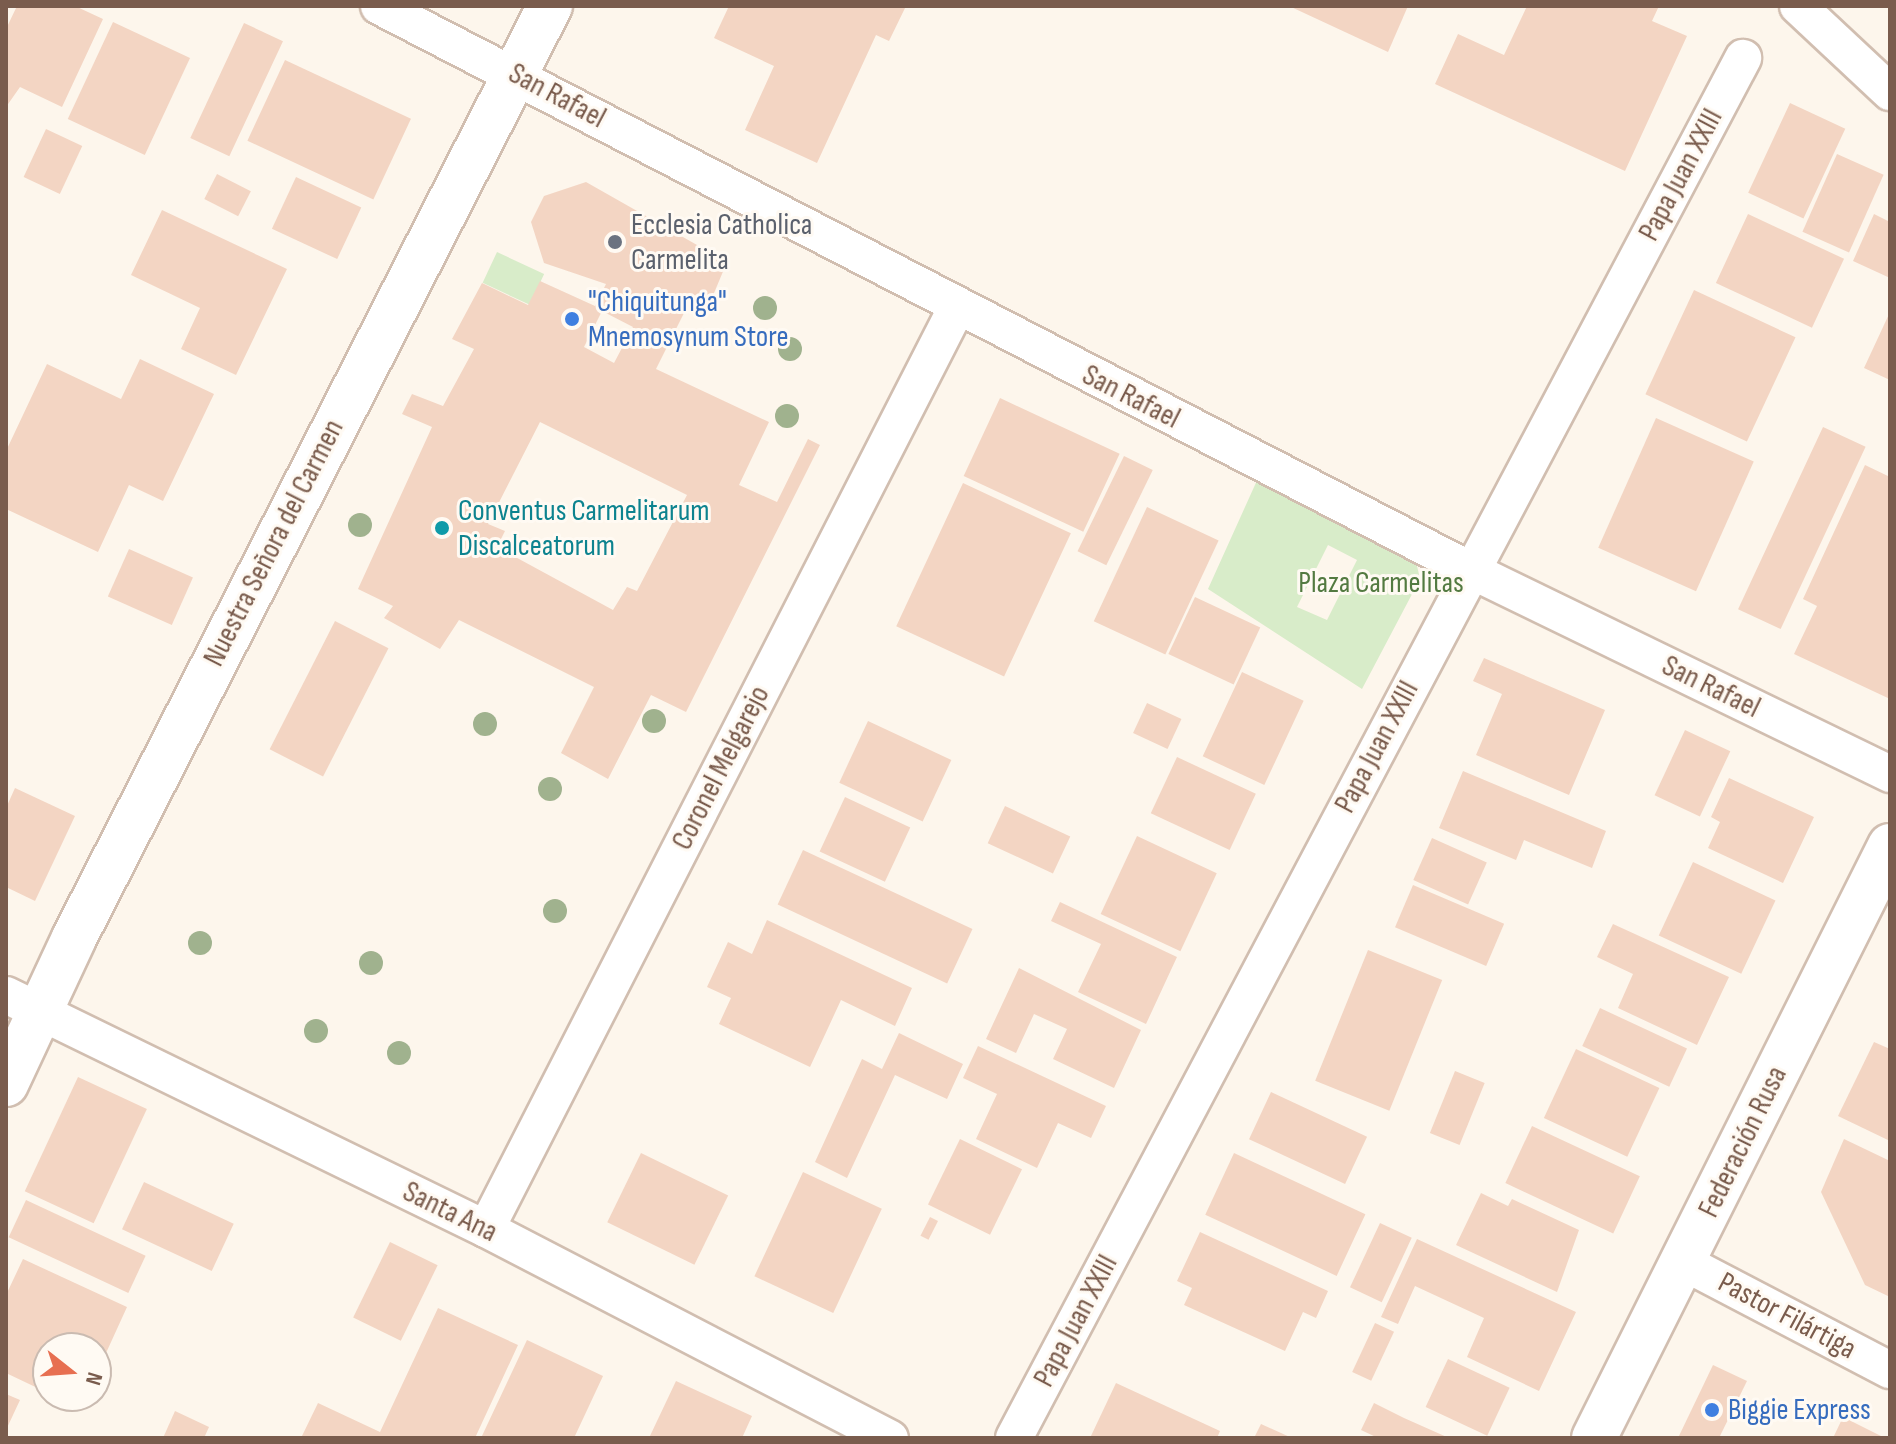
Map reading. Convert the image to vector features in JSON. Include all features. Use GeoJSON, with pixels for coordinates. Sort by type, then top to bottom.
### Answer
{"type":"FeatureCollection","features":[{"type":"Feature","properties":{"kind":"street","name":"San Rafael"},"geometry":{"type":"LineString","coordinates":[[379,6],[513,72],[957,307],[1470,570],[1890,774]]}},
{"type":"Feature","properties":{"kind":"street","name":"Nuestra Señora del Carmen"},"geometry":{"type":"LineString","coordinates":[[6,1084],[23,1003],[550,6]]}},
{"type":"Feature","properties":{"kind":"street"},"geometry":{"type":"LineString","coordinates":[[1798,6],[1890,92]]}},
{"type":"Feature","properties":{"kind":"street","name":"Papa Juan XXIII"},"geometry":{"type":"LineString","coordinates":[[1014,1438],[1743,58]]}},
{"type":"Feature","properties":{"kind":"street","name":"Coronel Melgarejo"},"geometry":{"type":"LineString","coordinates":[[486,1229],[957,307]]}},
{"type":"Feature","properties":{"kind":"street","name":"Federación Rusa"},"geometry":{"type":"LineString","coordinates":[[1594,1438],[1890,846]]}},
{"type":"Feature","properties":{"kind":"street","name":"Santa Ana"},"geometry":{"type":"LineString","coordinates":[[23,1003],[486,1229],[890,1438]]}},
{"type":"Feature","properties":{"kind":"street","name":"Pastor Filártiga"},"geometry":{"type":"LineString","coordinates":[[1683,1262],[1890,1370]]}},
{"type":"Feature","properties":{"kind":"green space"},"geometry":{"type":"Polygon","coordinates":[[[497,252],[544,274],[530,305],[483,283],[497,252]]]}},
{"type":"Feature","properties":{"kind":"green space","name":"Plaza Carmelitas"},"geometry":{"type":"Polygon","coordinates":[[[1259,476],[1415,557],[1420,579],[1362,689],[1208,589],[1259,476]],[[1328,545],[1297,607],[1327,620],[1357,560],[1328,545]]]}},
{"type":"Feature","properties":{"kind":"building"},"geometry":{"type":"Polygon","coordinates":[[[17,6],[75,6],[103,19],[62,107],[20,87],[6,107],[6,29],[17,6]]]}},
{"type":"Feature","properties":{"kind":"building"},"geometry":{"type":"Polygon","coordinates":[[[729,6],[906,6],[889,41],[876,35],[817,163],[745,130],[774,66],[714,38],[729,6]]]}},
{"type":"Feature","properties":{"kind":"building"},"geometry":{"type":"Polygon","coordinates":[[[1289,6],[1408,6],[1388,52],[1289,6]]]}},
{"type":"Feature","properties":{"kind":"building"},"geometry":{"type":"Polygon","coordinates":[[[1527,6],[1659,6],[1652,21],[1687,36],[1625,171],[1435,84],[1458,34],[1504,55],[1527,6]]]}},
{"type":"Feature","properties":{"kind":"building"},"geometry":{"type":"Polygon","coordinates":[[[113,22],[190,58],[145,155],[68,119],[113,22]]]}},
{"type":"Feature","properties":{"kind":"building"},"geometry":{"type":"Polygon","coordinates":[[[244,23],[283,41],[229,156],[190,138],[244,23]]]}},
{"type":"Feature","properties":{"kind":"building"},"geometry":{"type":"Polygon","coordinates":[[[285,60],[411,119],[373,199],[247,141],[285,60]]]}},
{"type":"Feature","properties":{"kind":"building"},"geometry":{"type":"Polygon","coordinates":[[[1790,103],[1845,129],[1803,219],[1748,193],[1790,103]]]}},
{"type":"Feature","properties":{"kind":"building"},"geometry":{"type":"Polygon","coordinates":[[[46,129],[82,146],[60,194],[24,177],[46,129]]]}},
{"type":"Feature","properties":{"kind":"building"},"geometry":{"type":"Polygon","coordinates":[[[1837,154],[1884,175],[1849,252],[1802,232],[1837,154]]]}},
{"type":"Feature","properties":{"kind":"building"},"geometry":{"type":"Polygon","coordinates":[[[217,174],[251,191],[238,216],[204,199],[217,174]]]}},
{"type":"Feature","properties":{"kind":"building"},"geometry":{"type":"Polygon","coordinates":[[[296,177],[361,207],[337,259],[272,229],[296,177]]]}},
{"type":"Feature","properties":{"kind":"building","name":"Conventus Carmelitarum Discalceatorum"},"geometry":{"type":"Polygon","coordinates":[[[586,182],[727,262],[704,317],[685,311],[656,369],[769,422],[739,485],[777,502],[808,439],[820,445],[686,712],[651,695],[608,779],[561,753],[594,687],[459,620],[440,649],[384,618],[393,606],[358,589],[432,427],[402,414],[412,394],[443,406],[474,349],[452,339],[482,283],[528,305],[540,281],[595,306],[606,284],[544,263],[531,222],[544,196],[586,182]],[[602,311],[584,347],[614,363],[633,327],[602,311]],[[540,422],[488,524],[505,531],[497,547],[613,610],[627,587],[637,591],[687,495],[540,422]]]}},
{"type":"Feature","properties":{"kind":"building"},"geometry":{"type":"Polygon","coordinates":[[[162,210],[287,269],[236,375],[181,349],[200,308],[131,275],[162,210]]]}},
{"type":"Feature","properties":{"kind":"building"},"geometry":{"type":"Polygon","coordinates":[[[1748,214],[1844,259],[1812,328],[1716,283],[1748,214]]]}},
{"type":"Feature","properties":{"kind":"building"},"geometry":{"type":"Polygon","coordinates":[[[1874,214],[1890,222],[1890,278],[1853,261],[1874,214]]]}},
{"type":"Feature","properties":{"kind":"building"},"geometry":{"type":"Polygon","coordinates":[[[1694,290],[1796,337],[1747,442],[1645,394],[1694,290]]]}},
{"type":"Feature","properties":{"kind":"building"},"geometry":{"type":"Polygon","coordinates":[[[1890,312],[1890,380],[1864,368],[1890,312]]]}},
{"type":"Feature","properties":{"kind":"building"},"geometry":{"type":"Polygon","coordinates":[[[140,359],[214,394],[163,501],[129,485],[98,552],[6,509],[6,451],[47,364],[121,399],[140,359]]]}},
{"type":"Feature","properties":{"kind":"building"},"geometry":{"type":"Polygon","coordinates":[[[1000,398],[1120,454],[1083,532],[964,476],[1000,398]]]}},
{"type":"Feature","properties":{"kind":"building"},"geometry":{"type":"Polygon","coordinates":[[[1656,418],[1754,462],[1696,591],[1598,548],[1656,418]]]}},
{"type":"Feature","properties":{"kind":"building"},"geometry":{"type":"Polygon","coordinates":[[[1823,427],[1866,447],[1781,629],[1738,609],[1823,427]]]}},
{"type":"Feature","properties":{"kind":"building"},"geometry":{"type":"Polygon","coordinates":[[[1124,456],[1153,470],[1106,565],[1078,551],[1124,456]]]}},
{"type":"Feature","properties":{"kind":"building"},"geometry":{"type":"Polygon","coordinates":[[[1865,465],[1890,477],[1890,699],[1794,654],[1817,606],[1803,599],[1865,465]]]}},
{"type":"Feature","properties":{"kind":"building"},"geometry":{"type":"Polygon","coordinates":[[[963,483],[1071,533],[1004,676],[896,626],[963,483]]]}},
{"type":"Feature","properties":{"kind":"building"},"geometry":{"type":"Polygon","coordinates":[[[1147,507],[1219,540],[1165,655],[1094,621],[1147,507]]]}},
{"type":"Feature","properties":{"kind":"building"},"geometry":{"type":"Polygon","coordinates":[[[129,549],[193,577],[172,625],[108,597],[129,549]]]}},
{"type":"Feature","properties":{"kind":"building"},"geometry":{"type":"Polygon","coordinates":[[[1195,597],[1260,627],[1234,685],[1168,654],[1195,597]]]}},
{"type":"Feature","properties":{"kind":"building"},"geometry":{"type":"Polygon","coordinates":[[[335,621],[388,648],[323,777],[270,749],[335,621]]]}},
{"type":"Feature","properties":{"kind":"building"},"geometry":{"type":"Polygon","coordinates":[[[1484,658],[1605,710],[1569,795],[1476,755],[1502,694],[1473,681],[1484,658]]]}},
{"type":"Feature","properties":{"kind":"building"},"geometry":{"type":"Polygon","coordinates":[[[1242,672],[1304,701],[1264,785],[1203,756],[1242,672]]]}},
{"type":"Feature","properties":{"kind":"building"},"geometry":{"type":"Polygon","coordinates":[[[1147,703],[1181,719],[1167,749],[1133,733],[1147,703]]]}},
{"type":"Feature","properties":{"kind":"building"},"geometry":{"type":"Polygon","coordinates":[[[868,721],[951,760],[923,822],[839,783],[868,721]]]}},
{"type":"Feature","properties":{"kind":"building"},"geometry":{"type":"Polygon","coordinates":[[[1685,730],[1730,751],[1700,816],[1655,795],[1685,730]]]}},
{"type":"Feature","properties":{"kind":"building"},"geometry":{"type":"Polygon","coordinates":[[[1177,757],[1256,794],[1230,850],[1151,813],[1177,757]]]}},
{"type":"Feature","properties":{"kind":"building"},"geometry":{"type":"Polygon","coordinates":[[[1463,771],[1606,831],[1592,868],[1524,840],[1516,860],[1439,828],[1463,771]]]}},
{"type":"Feature","properties":{"kind":"building"},"geometry":{"type":"Polygon","coordinates":[[[1729,778],[1814,817],[1783,883],[1708,848],[1720,822],[1711,817],[1729,778]]]}},
{"type":"Feature","properties":{"kind":"building"},"geometry":{"type":"Polygon","coordinates":[[[15,788],[75,816],[35,901],[6,887],[6,808],[15,788]]]}},
{"type":"Feature","properties":{"kind":"building"},"geometry":{"type":"Polygon","coordinates":[[[845,797],[910,827],[885,882],[820,851],[845,797]]]}},
{"type":"Feature","properties":{"kind":"building"},"geometry":{"type":"Polygon","coordinates":[[[1005,806],[1070,836],[1053,874],[988,843],[1005,806]]]}},
{"type":"Feature","properties":{"kind":"building"},"geometry":{"type":"Polygon","coordinates":[[[1137,836],[1217,873],[1180,951],[1101,914],[1137,836]]]}},
{"type":"Feature","properties":{"kind":"building"},"geometry":{"type":"Polygon","coordinates":[[[1432,838],[1487,862],[1468,904],[1413,880],[1432,838]]]}},
{"type":"Feature","properties":{"kind":"building"},"geometry":{"type":"Polygon","coordinates":[[[803,850],[972,929],[947,983],[778,904],[803,850]]]}},
{"type":"Feature","properties":{"kind":"building"},"geometry":{"type":"Polygon","coordinates":[[[1693,862],[1775,900],[1741,974],[1659,935],[1693,862]]]}},
{"type":"Feature","properties":{"kind":"building"},"geometry":{"type":"Polygon","coordinates":[[[1413,885],[1504,924],[1486,966],[1395,927],[1413,885]]]}},
{"type":"Feature","properties":{"kind":"building"},"geometry":{"type":"Polygon","coordinates":[[[1060,902],[1177,957],[1146,1024],[1078,992],[1101,944],[1051,921],[1060,902]]]}},
{"type":"Feature","properties":{"kind":"building"},"geometry":{"type":"Polygon","coordinates":[[[767,920],[912,988],[895,1026],[841,1000],[810,1067],[719,1024],[731,998],[707,987],[728,942],[752,954],[767,920]]]}},
{"type":"Feature","properties":{"kind":"building"},"geometry":{"type":"Polygon","coordinates":[[[1613,924],[1729,977],[1697,1045],[1618,1008],[1633,974],[1597,957],[1613,924]]]}},
{"type":"Feature","properties":{"kind":"building"},"geometry":{"type":"Polygon","coordinates":[[[1368,950],[1442,980],[1389,1111],[1315,1081],[1368,950]]]}},
{"type":"Feature","properties":{"kind":"building"},"geometry":{"type":"Polygon","coordinates":[[[1019,968],[1141,1030],[1114,1088],[1053,1059],[1067,1029],[1034,1014],[1016,1053],[986,1039],[1019,968]]]}},
{"type":"Feature","properties":{"kind":"building"},"geometry":{"type":"Polygon","coordinates":[[[1600,1008],[1687,1049],[1669,1087],[1582,1046],[1600,1008]]]}},
{"type":"Feature","properties":{"kind":"building"},"geometry":{"type":"Polygon","coordinates":[[[899,1033],[963,1064],[947,1099],[895,1075],[847,1178],[815,1162],[862,1059],[882,1069],[899,1033]]]}},
{"type":"Feature","properties":{"kind":"building"},"geometry":{"type":"Polygon","coordinates":[[[1874,1042],[1890,1049],[1890,1141],[1838,1116],[1874,1042]]]}},
{"type":"Feature","properties":{"kind":"building"},"geometry":{"type":"Polygon","coordinates":[[[978,1046],[1106,1106],[1091,1138],[1058,1123],[1037,1168],[976,1139],[997,1094],[963,1078],[978,1046]]]}},
{"type":"Feature","properties":{"kind":"building"},"geometry":{"type":"Polygon","coordinates":[[[1576,1049],[1659,1088],[1627,1157],[1544,1118],[1576,1049]]]}},
{"type":"Feature","properties":{"kind":"building"},"geometry":{"type":"Polygon","coordinates":[[[1455,1071],[1485,1083],[1460,1145],[1430,1133],[1455,1071]]]}},
{"type":"Feature","properties":{"kind":"building"},"geometry":{"type":"Polygon","coordinates":[[[78,1077],[147,1109],[94,1223],[25,1191],[78,1077]]]}},
{"type":"Feature","properties":{"kind":"building"},"geometry":{"type":"Polygon","coordinates":[[[1271,1092],[1367,1137],[1345,1184],[1249,1139],[1271,1092]]]}},
{"type":"Feature","properties":{"kind":"building"},"geometry":{"type":"Polygon","coordinates":[[[1532,1126],[1640,1176],[1613,1233],[1505,1183],[1532,1126]]]}},
{"type":"Feature","properties":{"kind":"building"},"geometry":{"type":"Polygon","coordinates":[[[960,1139],[1022,1169],[990,1235],[928,1205],[960,1139]]]}},
{"type":"Feature","properties":{"kind":"building"},"geometry":{"type":"Polygon","coordinates":[[[1844,1139],[1890,1161],[1890,1297],[1865,1285],[1821,1192],[1844,1139]]]}},
{"type":"Feature","properties":{"kind":"building"},"geometry":{"type":"Polygon","coordinates":[[[641,1153],[728,1196],[694,1265],[607,1222],[641,1153]]]}},
{"type":"Feature","properties":{"kind":"building"},"geometry":{"type":"Polygon","coordinates":[[[1234,1153],[1365,1214],[1337,1276],[1205,1215],[1234,1153]]]}},
{"type":"Feature","properties":{"kind":"building"},"geometry":{"type":"Polygon","coordinates":[[[803,1172],[882,1209],[833,1313],[754,1276],[803,1172]]]}},
{"type":"Feature","properties":{"kind":"building"},"geometry":{"type":"Polygon","coordinates":[[[144,1182],[234,1224],[212,1271],[122,1229],[144,1182]]]}},
{"type":"Feature","properties":{"kind":"building"},"geometry":{"type":"Polygon","coordinates":[[[1481,1193],[1508,1206],[1512,1199],[1579,1230],[1557,1292],[1456,1245],[1481,1193]]]}},
{"type":"Feature","properties":{"kind":"building"},"geometry":{"type":"Polygon","coordinates":[[[26,1200],[146,1256],[128,1293],[9,1237],[26,1200]]]}},
{"type":"Feature","properties":{"kind":"building"},"geometry":{"type":"Polygon","coordinates":[[[930,1217],[938,1221],[928,1240],[920,1236],[930,1217]]]}},
{"type":"Feature","properties":{"kind":"building"},"geometry":{"type":"Polygon","coordinates":[[[1380,1223],[1412,1238],[1382,1302],[1350,1287],[1380,1223]]]}},
{"type":"Feature","properties":{"kind":"building"},"geometry":{"type":"Polygon","coordinates":[[[1200,1232],[1328,1291],[1316,1318],[1303,1312],[1285,1351],[1184,1305],[1192,1288],[1177,1281],[1200,1232]]]}},
{"type":"Feature","properties":{"kind":"building"},"geometry":{"type":"Polygon","coordinates":[[[1417,1239],[1576,1312],[1539,1391],[1467,1357],[1484,1318],[1415,1286],[1398,1324],[1381,1317],[1417,1239]]]}},
{"type":"Feature","properties":{"kind":"building"},"geometry":{"type":"Polygon","coordinates":[[[390,1242],[438,1265],[401,1341],[353,1317],[390,1242]]]}},
{"type":"Feature","properties":{"kind":"building"},"geometry":{"type":"Polygon","coordinates":[[[23,1259],[127,1307],[112,1340],[112,1332],[32,1332],[32,1385],[6,1373],[6,1295],[23,1259]]]}},
{"type":"Feature","properties":{"kind":"building"},"geometry":{"type":"Polygon","coordinates":[[[438,1308],[518,1345],[475,1438],[301,1438],[318,1403],[380,1432],[438,1308]]]}},
{"type":"Feature","properties":{"kind":"building"},"geometry":{"type":"Polygon","coordinates":[[[1375,1323],[1394,1332],[1371,1381],[1352,1372],[1375,1323]]]}},
{"type":"Feature","properties":{"kind":"building"},"geometry":{"type":"Polygon","coordinates":[[[527,1340],[603,1376],[574,1438],[481,1438],[527,1340]]]}},
{"type":"Feature","properties":{"kind":"building"},"geometry":{"type":"Polygon","coordinates":[[[1448,1359],[1510,1388],[1487,1436],[1426,1407],[1448,1359]]]}},
{"type":"Feature","properties":{"kind":"building","name":"Biggie Express"},"geometry":{"type":"Polygon","coordinates":[[[1713,1365],[1747,1381],[1719,1438],[1678,1438],[1713,1365]]]}},
{"type":"Feature","properties":{"kind":"building"},"geometry":{"type":"Polygon","coordinates":[[[676,1381],[752,1416],[742,1438],[649,1438],[676,1381]]]}},
{"type":"Feature","properties":{"kind":"building"},"geometry":{"type":"Polygon","coordinates":[[[1116,1383],[1220,1431],[1217,1438],[1090,1438],[1116,1383]]]}},
{"type":"Feature","properties":{"kind":"building"},"geometry":{"type":"Polygon","coordinates":[[[6,1394],[20,1400],[6,1430],[6,1394]]]}},
{"type":"Feature","properties":{"kind":"building"},"geometry":{"type":"Polygon","coordinates":[[[1374,1403],[1449,1438],[1378,1438],[1361,1430],[1374,1403]]]}},
{"type":"Feature","properties":{"kind":"building"},"geometry":{"type":"Polygon","coordinates":[[[175,1411],[209,1427],[204,1438],[163,1438],[175,1411]]]}},
{"type":"Feature","properties":{"kind":"building"},"geometry":{"type":"Polygon","coordinates":[[[1843,1417],[1885,1438],[1833,1438],[1843,1417]]]}},
{"type":"Feature","properties":{"kind":"building"},"geometry":{"type":"Polygon","coordinates":[[[1261,1424],[1292,1438],[1254,1438],[1261,1424]]]}},
{"type":"Feature","properties":{"kind":"place","name":"Ecclesia Catholica Carmelita"},"geometry":{"type":"Point","coordinates":[615,242]}},
{"type":"Feature","properties":{"kind":"place","name":"\"Chiquitunga\" Mnemosynum Store"},"geometry":{"type":"Point","coordinates":[572,319]}},
{"type":"Feature","properties":{"kind":"place","name":"Conventus Carmelitarum Discalceatorum"},"geometry":{"type":"Point","coordinates":[442,528]}},
{"type":"Feature","properties":{"kind":"place","name":"Biggie Express"},"geometry":{"type":"Point","coordinates":[1712,1410]}}]}
